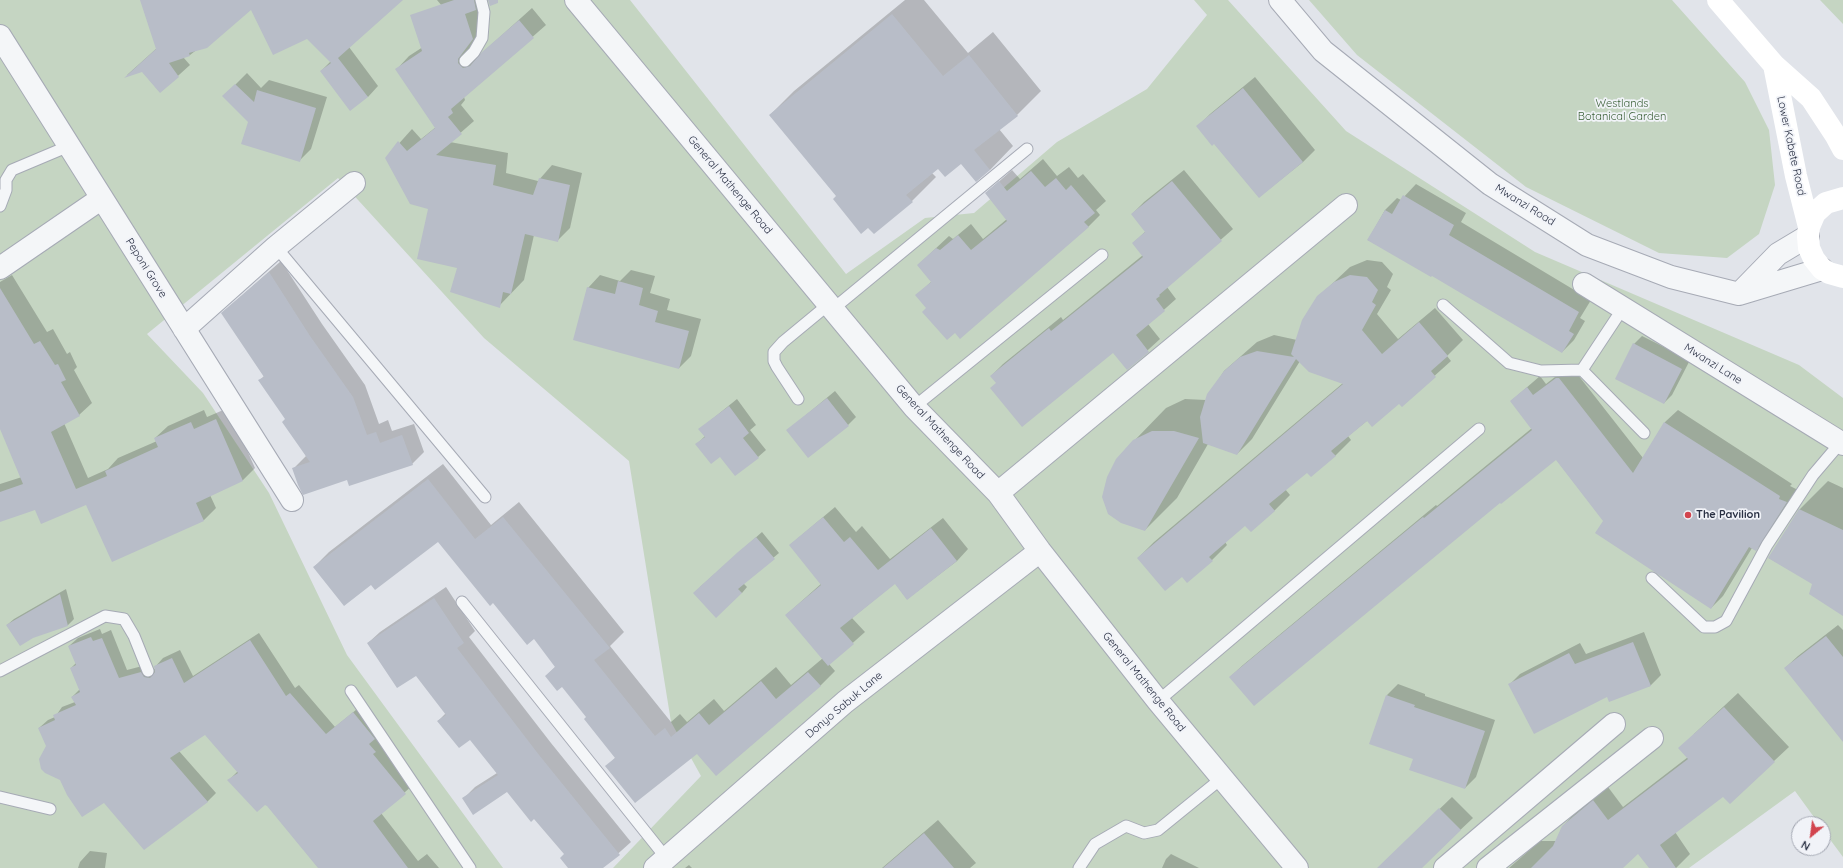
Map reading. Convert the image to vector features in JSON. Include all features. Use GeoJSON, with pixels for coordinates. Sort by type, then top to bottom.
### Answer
{"type":"FeatureCollection","features":[{"type":"Feature","properties":{"kind":"main road","name":"Lower Kabete Road"},"geometry":{"type":"LineString","coordinates":[[1718,0],[1774,65],[1811,98],[1843,149]]}},
{"type":"Feature","properties":{"kind":"main road","name":"Lower Kabete Road"},"geometry":{"type":"LineString","coordinates":[[1774,65],[1808,231],[1809,248],[1814,259],[1822,268]]}},
{"type":"Feature","properties":{"kind":"main road"},"geometry":{"type":"LineString","coordinates":[[1808,231],[1815,213],[1826,203],[1843,198]]}},
{"type":"Feature","properties":{"kind":"main road"},"geometry":{"type":"LineString","coordinates":[[1822,268],[1836,276],[1843,277]]}},
{"type":"Feature","properties":{"kind":"street","name":"General Mathenge Road"},"geometry":{"type":"LineString","coordinates":[[576,0],[914,407],[998,493],[1040,551],[1158,701],[1297,868]]}},
{"type":"Feature","properties":{"kind":"street","name":"Mwanzi Road"},"geometry":{"type":"LineString","coordinates":[[1280,0],[1323,51],[1490,184],[1587,245],[1672,277],[1739,294]]}},
{"type":"Feature","properties":{"kind":"street","name":"Peponi Grove"},"geometry":{"type":"LineString","coordinates":[[0,36],[292,500]]}},
{"type":"Feature","properties":{"kind":"street"},"geometry":{"type":"LineString","coordinates":[[184,329],[276,247],[354,183]]}},
{"type":"Feature","properties":{"kind":"street"},"geometry":{"type":"LineString","coordinates":[[0,268],[102,198]]}},
{"type":"Feature","properties":{"kind":"street"},"geometry":{"type":"LineString","coordinates":[[998,493],[1346,205]]}},
{"type":"Feature","properties":{"kind":"street"},"geometry":{"type":"LineString","coordinates":[[1739,294],[1778,254],[1808,231]]}},
{"type":"Feature","properties":{"kind":"street"},"geometry":{"type":"LineString","coordinates":[[1739,294],[1822,268]]}},
{"type":"Feature","properties":{"kind":"street","name":"Mwanzi Lane"},"geometry":{"type":"LineString","coordinates":[[1584,284],[1842,443]]}},
{"type":"Feature","properties":{"kind":"street","name":"Donyo Sabuk Lane"},"geometry":{"type":"LineString","coordinates":[[661,864],[845,702],[1040,551]]}},
{"type":"Feature","properties":{"kind":"street"},"geometry":{"type":"LineString","coordinates":[[1445,868],[1614,724]]}},
{"type":"Feature","properties":{"kind":"street"},"geometry":{"type":"LineString","coordinates":[[1488,868],[1652,738]]}},
{"type":"Feature","properties":{"kind":"lane"},"geometry":{"type":"LineString","coordinates":[[464,61],[474,52],[482,38],[484,12],[481,0]]}},
{"type":"Feature","properties":{"kind":"lane"},"geometry":{"type":"LineString","coordinates":[[0,206],[6,190],[6,180],[12,170],[69,146]]}},
{"type":"Feature","properties":{"kind":"lane"},"geometry":{"type":"LineString","coordinates":[[798,399],[777,368],[774,361],[774,352],[783,342],[831,307],[1027,149]]}},
{"type":"Feature","properties":{"kind":"lane"},"geometry":{"type":"LineString","coordinates":[[276,247],[484,497]]}},
{"type":"Feature","properties":{"kind":"lane"},"geometry":{"type":"LineString","coordinates":[[914,407],[1102,254]]}},
{"type":"Feature","properties":{"kind":"lane"},"geometry":{"type":"LineString","coordinates":[[1443,306],[1509,363],[1541,371],[1582,370],[1644,433]]}},
{"type":"Feature","properties":{"kind":"lane"},"geometry":{"type":"LineString","coordinates":[[1582,370],[1623,308]]}},
{"type":"Feature","properties":{"kind":"lane"},"geometry":{"type":"LineString","coordinates":[[1158,701],[1479,429]]}},
{"type":"Feature","properties":{"kind":"lane"},"geometry":{"type":"LineString","coordinates":[[1652,578],[1704,627],[1715,627],[1726,621],[1767,545],[1813,475],[1842,443]]}},
{"type":"Feature","properties":{"kind":"lane"},"geometry":{"type":"LineString","coordinates":[[462,602],[661,864]]}},
{"type":"Feature","properties":{"kind":"lane"},"geometry":{"type":"LineString","coordinates":[[0,672],[105,616],[124,619],[134,636],[148,671]]}},
{"type":"Feature","properties":{"kind":"lane"},"geometry":{"type":"LineString","coordinates":[[351,691],[470,868]]}},
{"type":"Feature","properties":{"kind":"lane"},"geometry":{"type":"LineString","coordinates":[[1079,868],[1095,844],[1126,826],[1144,833],[1158,830],[1222,778]]}},
{"type":"Feature","properties":{"kind":"lane"},"geometry":{"type":"LineString","coordinates":[[0,788],[3,798],[50,810]]}},
{"type":"Feature","properties":{"kind":"green space"},"geometry":{"type":"Polygon","coordinates":[[[0,0],[630,0],[846,274],[925,218],[974,213],[1057,142],[1147,89],[1207,15],[1194,0],[1228,0],[1346,131],[1535,252],[1799,365],[1843,398],[1843,857],[1831,841],[1831,816],[1813,816],[1795,791],[1689,868],[613,868],[701,776],[671,722],[629,461],[484,338],[338,178],[147,334],[203,393],[269,493],[347,655],[503,868],[0,868],[0,0]]]}},
{"type":"Feature","properties":{"kind":"green space","name":"Westlands Botanical Garden"},"geometry":{"type":"Polygon","coordinates":[[[1309,0],[1672,0],[1745,82],[1769,130],[1775,185],[1759,234],[1727,258],[1659,253],[1526,187],[1357,55],[1309,0]]]}},
{"type":"Feature","properties":{"kind":"green space"},"geometry":{"type":"Polygon","coordinates":[[[1820,0],[1843,0],[1843,24],[1820,0]]]}},
{"type":"Feature","properties":{"kind":"building"},"geometry":{"type":"Polygon","coordinates":[[[140,0],[403,0],[338,58],[368,97],[350,111],[320,71],[331,63],[307,39],[273,55],[251,10],[207,48],[189,53],[190,56],[169,63],[179,77],[160,93],[142,72],[124,78],[156,49],[140,0]]]}},
{"type":"Feature","properties":{"kind":"building"},"geometry":{"type":"Polygon","coordinates":[[[454,0],[474,0],[476,10],[465,14],[473,39],[458,59],[458,63],[463,68],[470,66],[482,52],[519,20],[534,38],[451,109],[453,113],[448,117],[462,134],[436,155],[496,165],[493,185],[533,195],[539,178],[570,185],[558,242],[525,234],[511,294],[503,292],[500,308],[450,292],[457,268],[417,259],[428,209],[410,204],[385,158],[398,141],[407,151],[435,128],[395,69],[422,51],[410,15],[454,0]]]}},
{"type":"Feature","properties":{"kind":"building"},"geometry":{"type":"Polygon","coordinates":[[[488,0],[498,0],[498,3],[490,6],[488,0]]]}},
{"type":"Feature","properties":{"kind":"building"},"geometry":{"type":"Polygon","coordinates":[[[892,14],[943,76],[969,55],[1018,116],[974,150],[990,170],[976,182],[961,164],[945,177],[938,169],[906,195],[913,202],[874,234],[868,228],[861,234],[833,199],[836,196],[769,115],[892,14]]]}},
{"type":"Feature","properties":{"kind":"building"},"geometry":{"type":"Polygon","coordinates":[[[235,84],[254,102],[257,90],[316,108],[300,162],[241,144],[248,122],[222,96],[235,84]]]}},
{"type":"Feature","properties":{"kind":"building"},"geometry":{"type":"Polygon","coordinates":[[[1243,88],[1303,162],[1259,198],[1214,144],[1212,146],[1196,126],[1243,88]]]}},
{"type":"Feature","properties":{"kind":"building"},"geometry":{"type":"Polygon","coordinates":[[[1031,171],[1045,187],[1056,178],[1066,190],[1071,185],[1095,213],[1084,222],[1089,227],[960,339],[955,333],[947,340],[922,312],[926,308],[915,295],[931,282],[917,265],[936,248],[940,250],[958,235],[971,250],[1007,221],[985,193],[999,181],[1007,191],[1031,171]]]}},
{"type":"Feature","properties":{"kind":"building"},"geometry":{"type":"Polygon","coordinates":[[[1172,181],[1222,241],[1156,299],[1165,311],[1136,335],[1149,352],[1127,370],[1113,353],[1022,427],[990,388],[996,383],[990,376],[1049,328],[1051,331],[1143,257],[1132,243],[1145,232],[1131,214],[1172,181]]]}},
{"type":"Feature","properties":{"kind":"building"},"geometry":{"type":"Polygon","coordinates":[[[1403,195],[1454,225],[1449,235],[1579,312],[1569,331],[1574,334],[1562,353],[1432,276],[1431,277],[1367,240],[1385,210],[1392,214],[1403,195]]]}},
{"type":"Feature","properties":{"kind":"building"},"geometry":{"type":"Polygon","coordinates":[[[269,272],[310,336],[353,397],[367,435],[376,432],[380,443],[402,435],[413,465],[349,486],[347,480],[303,495],[292,468],[310,462],[282,422],[285,419],[258,380],[264,377],[221,313],[269,272]]]}},
{"type":"Feature","properties":{"kind":"building"},"geometry":{"type":"Polygon","coordinates":[[[1350,275],[1367,277],[1378,290],[1372,302],[1376,305],[1362,330],[1382,354],[1419,322],[1448,356],[1431,371],[1436,377],[1402,407],[1399,404],[1372,427],[1367,421],[1331,451],[1336,456],[1311,477],[1307,473],[1269,504],[1275,511],[1251,532],[1245,526],[1209,557],[1213,561],[1187,583],[1182,577],[1165,591],[1137,558],[1343,384],[1309,372],[1296,359],[1237,455],[1203,443],[1200,417],[1207,394],[1224,371],[1240,357],[1257,351],[1294,357],[1291,354],[1302,320],[1317,296],[1334,282],[1350,275]]]}},
{"type":"Feature","properties":{"kind":"building"},"geometry":{"type":"Polygon","coordinates":[[[618,281],[643,288],[639,305],[658,311],[655,322],[689,331],[679,369],[573,340],[587,287],[615,294],[618,281]]]}},
{"type":"Feature","properties":{"kind":"building"},"geometry":{"type":"Polygon","coordinates":[[[0,288],[34,344],[40,341],[55,365],[58,364],[66,380],[61,382],[80,416],[51,432],[76,489],[107,476],[105,471],[158,447],[154,438],[191,422],[194,429],[216,419],[243,481],[196,503],[204,521],[112,562],[86,505],[41,524],[35,510],[0,522],[0,492],[23,484],[0,429],[0,288]]]}},
{"type":"Feature","properties":{"kind":"building"},"geometry":{"type":"Polygon","coordinates":[[[1633,343],[1682,369],[1664,404],[1615,379],[1633,343]]]}},
{"type":"Feature","properties":{"kind":"building"},"geometry":{"type":"Polygon","coordinates":[[[1556,378],[1559,378],[1633,473],[1664,422],[1780,496],[1779,499],[1787,502],[1756,551],[1749,547],[1711,609],[1595,533],[1603,521],[1556,460],[1501,504],[1500,503],[1254,706],[1229,677],[1423,517],[1424,518],[1532,430],[1510,401],[1527,387],[1533,395],[1556,378]]]}},
{"type":"Feature","properties":{"kind":"building"},"geometry":{"type":"Polygon","coordinates":[[[827,398],[849,426],[808,458],[786,430],[827,398]]]}},
{"type":"Feature","properties":{"kind":"building"},"geometry":{"type":"Polygon","coordinates":[[[729,406],[749,433],[743,438],[759,458],[735,476],[720,457],[711,464],[695,444],[705,437],[698,429],[729,406]]]}},
{"type":"Feature","properties":{"kind":"building"},"geometry":{"type":"Polygon","coordinates":[[[1152,431],[1174,431],[1199,438],[1145,531],[1121,523],[1108,514],[1102,497],[1107,477],[1116,459],[1133,440],[1152,431]]]}},
{"type":"Feature","properties":{"kind":"building"},"geometry":{"type":"Polygon","coordinates":[[[428,479],[475,539],[503,517],[610,648],[594,660],[655,736],[665,728],[671,737],[699,713],[709,725],[761,681],[776,699],[808,672],[821,686],[716,776],[697,754],[635,803],[605,766],[615,758],[584,719],[586,717],[562,687],[557,691],[545,676],[555,667],[534,639],[527,645],[493,603],[490,606],[438,542],[375,590],[371,585],[344,606],[313,567],[428,479]]]}},
{"type":"Feature","properties":{"kind":"building"},"geometry":{"type":"Polygon","coordinates":[[[1799,509],[1843,530],[1843,616],[1809,594],[1812,584],[1768,558],[1799,509]]]}},
{"type":"Feature","properties":{"kind":"building"},"geometry":{"type":"Polygon","coordinates":[[[823,517],[844,542],[850,537],[878,570],[931,528],[957,561],[907,600],[895,584],[840,628],[854,644],[828,666],[785,615],[821,585],[789,545],[823,517]]]}},
{"type":"Feature","properties":{"kind":"building"},"geometry":{"type":"Polygon","coordinates":[[[756,537],[775,559],[738,589],[742,593],[716,618],[693,593],[756,537]]]}},
{"type":"Feature","properties":{"kind":"building"},"geometry":{"type":"Polygon","coordinates":[[[60,594],[68,626],[33,638],[20,646],[6,625],[60,594]]]}},
{"type":"Feature","properties":{"kind":"building"},"geometry":{"type":"Polygon","coordinates":[[[434,598],[464,643],[457,648],[539,755],[620,855],[603,868],[568,868],[560,858],[564,854],[534,819],[531,822],[507,792],[473,815],[462,798],[498,775],[470,740],[459,748],[437,721],[446,715],[416,676],[397,688],[367,643],[434,598]]]}},
{"type":"Feature","properties":{"kind":"building"},"geometry":{"type":"Polygon","coordinates":[[[1826,636],[1843,657],[1843,742],[1784,668],[1826,636]]]}},
{"type":"Feature","properties":{"kind":"building"},"geometry":{"type":"Polygon","coordinates":[[[91,637],[93,641],[102,638],[119,678],[141,672],[144,677],[150,678],[155,672],[154,666],[172,658],[184,683],[250,640],[286,696],[290,693],[326,734],[353,712],[375,739],[369,744],[376,752],[373,754],[406,794],[373,821],[408,868],[318,868],[267,806],[265,805],[257,812],[227,780],[238,773],[205,735],[170,758],[208,802],[144,850],[104,803],[82,817],[67,795],[60,780],[45,773],[41,769],[39,759],[46,746],[38,728],[55,720],[53,715],[76,705],[71,697],[80,692],[70,668],[76,665],[68,646],[91,637]]]}},
{"type":"Feature","properties":{"kind":"building"},"geometry":{"type":"Polygon","coordinates":[[[1633,642],[1651,686],[1609,702],[1607,697],[1534,734],[1508,684],[1569,653],[1575,664],[1633,642]]]}},
{"type":"Feature","properties":{"kind":"building"},"geometry":{"type":"Polygon","coordinates":[[[1386,695],[1415,705],[1414,707],[1485,731],[1465,789],[1409,770],[1413,759],[1369,744],[1386,695]]]}},
{"type":"Feature","properties":{"kind":"building"},"geometry":{"type":"Polygon","coordinates":[[[1724,707],[1775,762],[1730,804],[1723,797],[1660,845],[1676,868],[1649,868],[1638,854],[1623,868],[1531,868],[1553,846],[1562,826],[1593,800],[1608,820],[1688,759],[1678,748],[1724,707]]]}},
{"type":"Feature","properties":{"kind":"building"},"geometry":{"type":"Polygon","coordinates":[[[1439,808],[1461,830],[1422,868],[1377,868],[1439,808]]]}},
{"type":"Feature","properties":{"kind":"building"},"geometry":{"type":"Polygon","coordinates":[[[924,833],[954,868],[883,868],[924,833]]]}},
{"type":"Feature","properties":{"kind":"place","name":"The Pavilion"},"geometry":{"type":"Point","coordinates":[1688,515]}}]}
